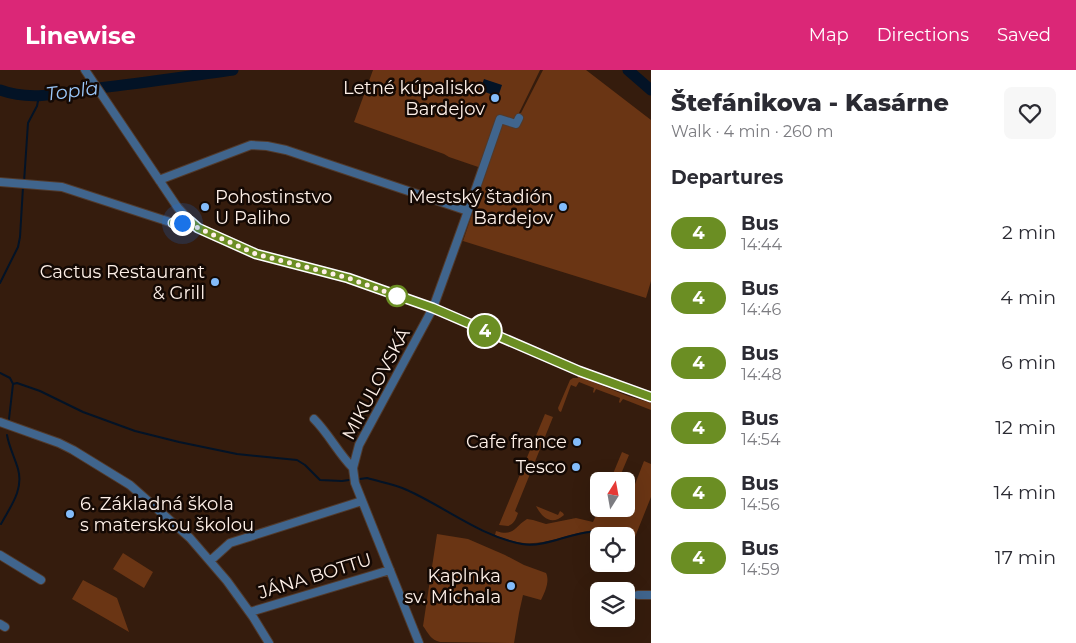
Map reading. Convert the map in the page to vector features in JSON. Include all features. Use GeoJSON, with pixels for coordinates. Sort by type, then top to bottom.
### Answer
{"type":"FeatureCollection","features":[{"type":"Feature","properties":{"kind":"street"},"geometry":{"type":"LineString","coordinates":[[85,70],[178,208],[198,228],[256,254],[348,278],[433,308],[579,371],[651,397]]}},
{"type":"Feature","properties":{"kind":"street","name":"MIKULOVSKÁ"},"geometry":{"type":"LineString","coordinates":[[419,643],[355,483],[353,468],[359,445],[433,308],[500,119],[516,124],[519,118]]}},
{"type":"Feature","properties":{"kind":"street"},"geometry":{"type":"LineString","coordinates":[[159,180],[251,145],[268,146],[286,150],[468,211]]}},
{"type":"Feature","properties":{"kind":"street"},"geometry":{"type":"LineString","coordinates":[[0,182],[62,186],[173,223],[190,221]]}},
{"type":"Feature","properties":{"kind":"street"},"geometry":{"type":"LineString","coordinates":[[314,419],[332,441],[342,458],[353,468]]}},
{"type":"Feature","properties":{"kind":"street"},"geometry":{"type":"LineString","coordinates":[[0,422],[59,443],[130,485],[190,538],[227,581],[250,612],[269,643]]}},
{"type":"Feature","properties":{"kind":"street"},"geometry":{"type":"LineString","coordinates":[[210,562],[230,542],[362,501]]}},
{"type":"Feature","properties":{"kind":"street"},"geometry":{"type":"LineString","coordinates":[[0,555],[41,580]]}},
{"type":"Feature","properties":{"kind":"street","name":"JÁNA BOTTU"},"geometry":{"type":"LineString","coordinates":[[250,612],[390,570]]}},
{"type":"Feature","properties":{"kind":"street"},"geometry":{"type":"LineString","coordinates":[[638,595],[651,595]]}},
{"type":"Feature","properties":{"kind":"shaded area","name":"Mestský štadión Bardejov"},"geometry":{"type":"Polygon","coordinates":[[[373,70],[540,70],[519,113],[521,113],[543,70],[586,70],[651,120],[651,281],[646,298],[463,241],[487,170],[354,122],[373,70]]]}},
{"type":"Feature","properties":{"kind":"shaded area"},"geometry":{"type":"Polygon","coordinates":[[[578,376],[651,403],[651,410],[623,399],[620,403],[620,398],[596,389],[594,393],[594,388],[579,382],[576,387],[571,385],[561,412],[559,411],[558,408],[570,380],[578,378],[578,376]]]}},
{"type":"Feature","properties":{"kind":"shaded area"},"geometry":{"type":"Polygon","coordinates":[[[545,414],[553,417],[515,511],[518,513],[510,525],[499,525],[545,414]]]}},
{"type":"Feature","properties":{"kind":"shaded area"},"geometry":{"type":"Polygon","coordinates":[[[622,452],[629,455],[622,472],[614,472],[622,452]]]}},
{"type":"Feature","properties":{"kind":"shaded area"},"geometry":{"type":"Polygon","coordinates":[[[644,461],[651,464],[651,497],[635,537],[635,527],[590,527],[590,531],[532,543],[513,541],[495,535],[496,531],[502,533],[510,532],[527,519],[546,524],[576,518],[593,522],[595,518],[635,518],[635,484],[644,461]]]}},
{"type":"Feature","properties":{"kind":"shaded area"},"geometry":{"type":"Polygon","coordinates":[[[536,506],[558,515],[560,511],[564,515],[551,520],[544,517],[536,506]]]}},
{"type":"Feature","properties":{"kind":"shaded area"},"geometry":{"type":"Polygon","coordinates":[[[437,534],[468,539],[546,573],[547,583],[541,600],[523,595],[514,643],[440,642],[434,640],[428,634],[423,626],[437,534]]]}},
{"type":"Feature","properties":{"kind":"shaded area"},"geometry":{"type":"Polygon","coordinates":[[[123,553],[153,572],[144,588],[113,569],[123,553]]]}},
{"type":"Feature","properties":{"kind":"shaded area"},"geometry":{"type":"Polygon","coordinates":[[[83,580],[117,598],[129,632],[72,599],[83,580]]]}},
{"type":"Feature","properties":{"kind":"water"},"geometry":{"type":"Polygon","coordinates":[[[484,79],[502,85],[498,97],[480,90],[484,79]]]}},
{"type":"Feature","properties":{"kind":"waterway","name":"Topľa"},"geometry":{"type":"LineString","coordinates":[[0,90],[12,94],[49,95],[233,70]]}},
{"type":"Feature","properties":{"kind":"waterway","name":"Topľa"},"geometry":{"type":"LineString","coordinates":[[628,70],[651,90]]}},
{"type":"Feature","properties":{"kind":"waterway"},"geometry":{"type":"LineString","coordinates":[[24,182],[28,123],[37,106],[39,96]]}},
{"type":"Feature","properties":{"kind":"waterway"},"geometry":{"type":"LineString","coordinates":[[0,283],[18,247],[23,187]]}},
{"type":"Feature","properties":{"kind":"waterway"},"geometry":{"type":"LineString","coordinates":[[0,373],[10,378],[13,384],[9,419]]}},
{"type":"Feature","properties":{"kind":"waterway"},"geometry":{"type":"LineString","coordinates":[[13,384],[17,383],[40,391],[83,412],[135,431],[237,454],[297,460],[320,480],[349,480]]}},
{"type":"Feature","properties":{"kind":"waterway"},"geometry":{"type":"LineString","coordinates":[[1,524],[15,498],[19,484],[18,469],[7,435]]}},
{"type":"Feature","properties":{"kind":"waterway"},"geometry":{"type":"LineString","coordinates":[[360,479],[367,478],[402,488],[477,528],[492,535],[522,544],[538,544],[590,532]]}},
{"type":"Feature","properties":{"kind":"bus line","name":"4"},"geometry":{"type":"LineString","coordinates":[[173,223],[190,221],[198,228],[256,254],[348,278],[433,308],[579,371],[651,397]]}},
{"type":"Feature","properties":{"kind":"place","name":"Letné kúpalisko Bardejov"},"geometry":{"type":"Point","coordinates":[495,98]}},
{"type":"Feature","properties":{"kind":"place","name":"Pohostinstvo U Paliho"},"geometry":{"type":"Point","coordinates":[205,207]}},
{"type":"Feature","properties":{"kind":"place","name":"Mestský štadión Bardejov"},"geometry":{"type":"Point","coordinates":[563,207]}},
{"type":"Feature","properties":{"kind":"place","name":"Cactus Restaurant & Grill"},"geometry":{"type":"Point","coordinates":[215,282]}},
{"type":"Feature","properties":{"kind":"place","name":"Cafe france"},"geometry":{"type":"Point","coordinates":[577,442]}},
{"type":"Feature","properties":{"kind":"place","name":"Tesco"},"geometry":{"type":"Point","coordinates":[576,467]}},
{"type":"Feature","properties":{"kind":"place","name":"6. Základná škola s materskou školou"},"geometry":{"type":"Point","coordinates":[70,514]}},
{"type":"Feature","properties":{"kind":"place","name":"Kaplnka sv. Michala"},"geometry":{"type":"Point","coordinates":[511,586]}},
{"type":"Feature","properties":{"kind":"route"},"geometry":{"type":"LineString","coordinates":[[182,223],[190,221],[198,228],[256,254],[348,278],[397,296]]}}]}
